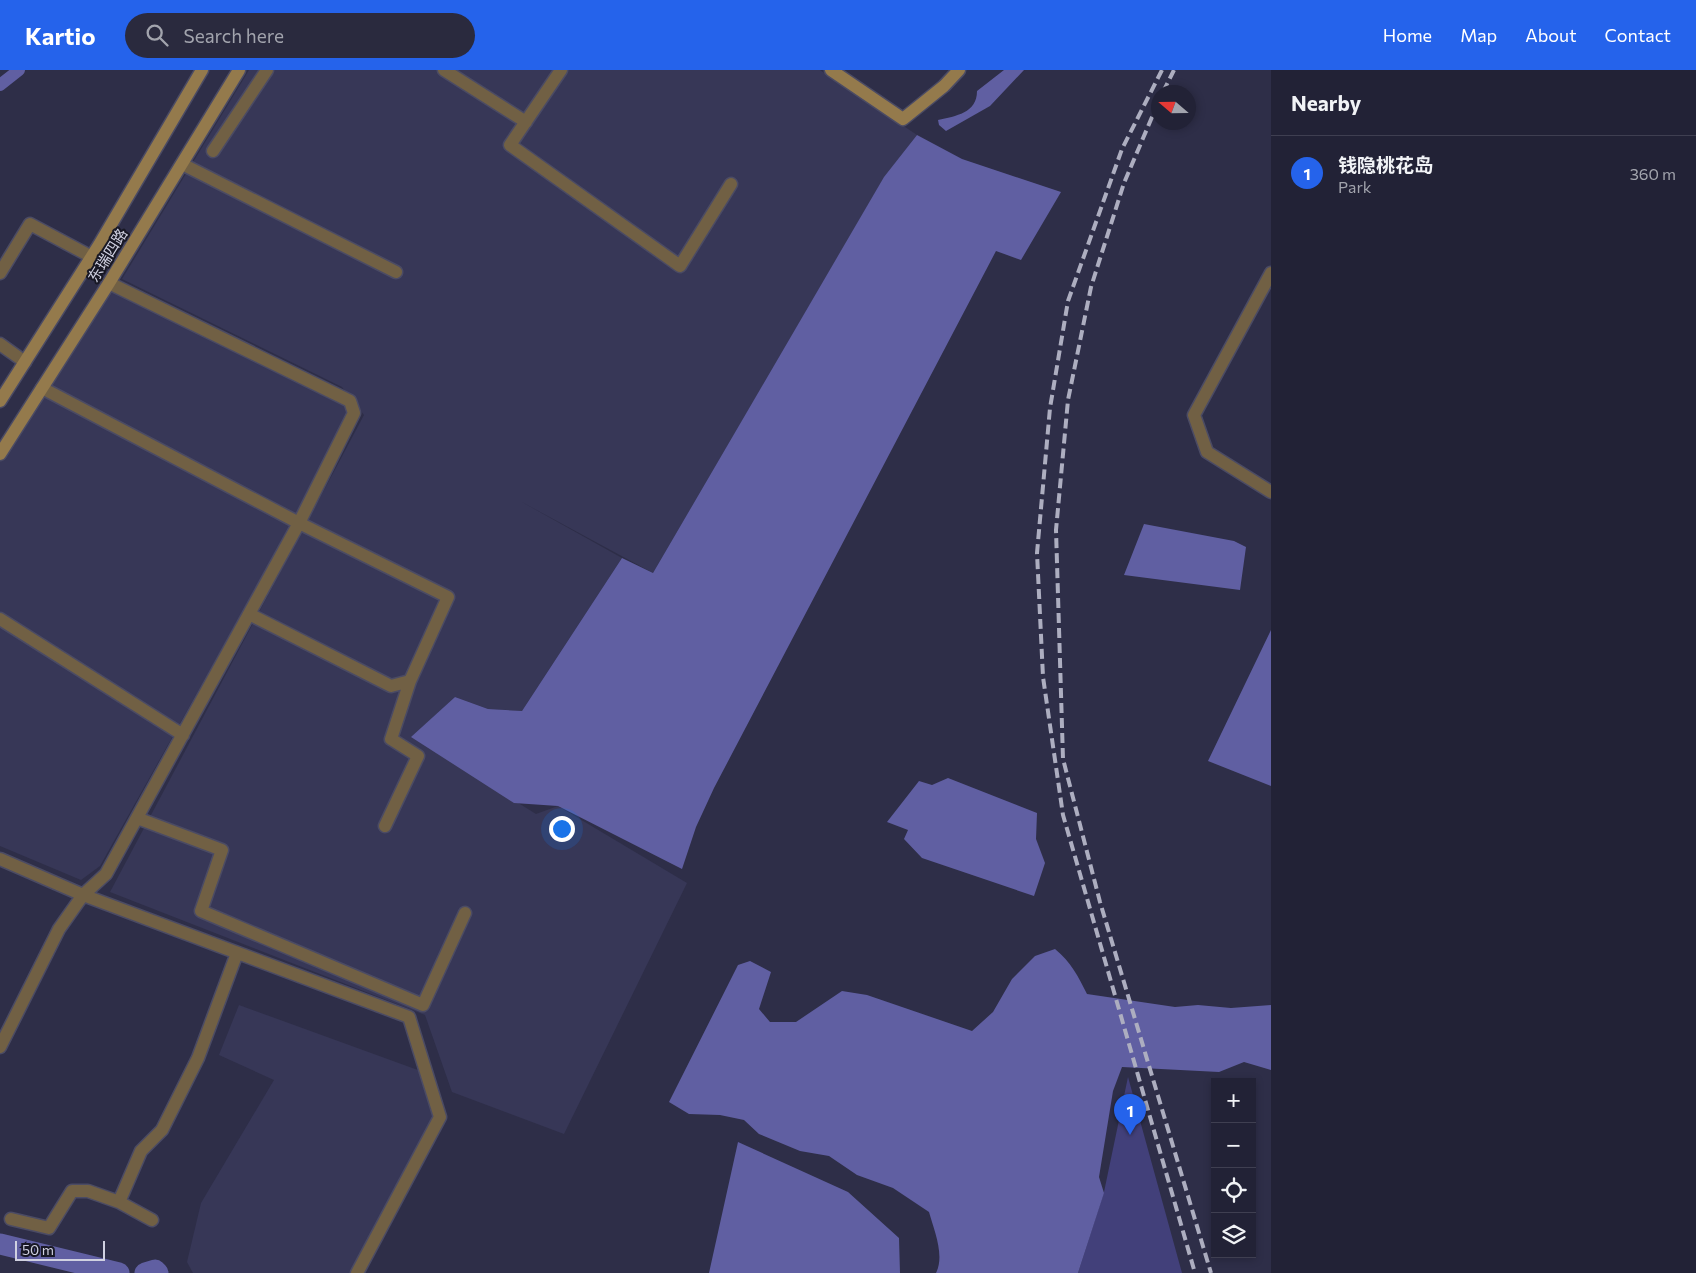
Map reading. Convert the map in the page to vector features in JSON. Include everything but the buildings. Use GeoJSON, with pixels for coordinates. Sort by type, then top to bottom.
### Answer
{"type":"FeatureCollection","features":[{"type":"Feature","properties":{"kind":"main road","name":"东瑞四路"},"geometry":{"type":"LineString","coordinates":[[0,401],[92,257],[202,70]]}},
{"type":"Feature","properties":{"kind":"main road","name":"东瑞四路"},"geometry":{"type":"LineString","coordinates":[[0,454],[109,283],[239,70]]}},
{"type":"Feature","properties":{"kind":"main road"},"geometry":{"type":"LineString","coordinates":[[831,70],[903,119],[944,86],[959,70]]}},
{"type":"Feature","properties":{"kind":"street"},"geometry":{"type":"LineString","coordinates":[[213,151],[268,70]]}},
{"type":"Feature","properties":{"kind":"street"},"geometry":{"type":"LineString","coordinates":[[444,70],[526,122]]}},
{"type":"Feature","properties":{"kind":"street"},"geometry":{"type":"LineString","coordinates":[[561,70],[510,145],[680,266],[731,184]]}},
{"type":"Feature","properties":{"kind":"street"},"geometry":{"type":"LineString","coordinates":[[182,164],[396,272]]}},
{"type":"Feature","properties":{"kind":"street"},"geometry":{"type":"LineString","coordinates":[[0,273],[30,224],[92,257]]}},
{"type":"Feature","properties":{"kind":"street"},"geometry":{"type":"LineString","coordinates":[[1271,273],[1194,415],[1207,452],[1271,492]]}},
{"type":"Feature","properties":{"kind":"street"},"geometry":{"type":"LineString","coordinates":[[0,1047],[59,929],[83,895],[106,874],[299,523],[354,413],[350,401],[109,283]]}},
{"type":"Feature","properties":{"kind":"street"},"geometry":{"type":"LineString","coordinates":[[0,344],[25,362]]}},
{"type":"Feature","properties":{"kind":"street"},"geometry":{"type":"LineString","coordinates":[[42,388],[299,523],[448,597],[410,681],[391,739],[418,756],[385,826]]}},
{"type":"Feature","properties":{"kind":"street"},"geometry":{"type":"LineString","coordinates":[[249,614],[391,686],[410,681]]}},
{"type":"Feature","properties":{"kind":"street"},"geometry":{"type":"LineString","coordinates":[[0,619],[183,735]]}},
{"type":"Feature","properties":{"kind":"street"},"geometry":{"type":"LineString","coordinates":[[137,818],[222,850],[202,911],[423,1005],[465,913]]}},
{"type":"Feature","properties":{"kind":"street"},"geometry":{"type":"LineString","coordinates":[[0,859],[83,895],[409,1017],[440,1117],[357,1273]]}},
{"type":"Feature","properties":{"kind":"street"},"geometry":{"type":"LineString","coordinates":[[119,1202],[141,1151],[162,1130],[198,1058],[236,953]]}},
{"type":"Feature","properties":{"kind":"street"},"geometry":{"type":"LineString","coordinates":[[11,1219],[49,1228],[72,1191],[88,1191],[119,1202],[152,1220]]}},
{"type":"Feature","properties":{"kind":"shaded area"},"geometry":{"type":"Polygon","coordinates":[[[249,70],[820,70],[917,135],[884,178],[653,573],[520,501],[622,558],[522,711],[488,709],[455,697],[412,737],[536,814],[558,806],[687,883],[564,1134],[452,1092],[425,1015],[110,892],[364,415],[342,387],[122,279],[249,70]]]}},
{"type":"Feature","properties":{"kind":"shaded area"},"geometry":{"type":"Polygon","coordinates":[[[1004,70],[1024,70],[990,106],[946,131],[939,125],[938,120],[958,115],[969,109],[976,98],[977,91],[1004,70]]]}},
{"type":"Feature","properties":{"kind":"shaded area"},"geometry":{"type":"Polygon","coordinates":[[[917,135],[962,159],[1061,192],[1021,260],[996,251],[714,788],[696,827],[682,869],[558,806],[514,803],[411,737],[455,697],[488,709],[522,711],[622,558],[653,573],[884,177],[917,135]]]}},
{"type":"Feature","properties":{"kind":"shaded area"},"geometry":{"type":"Polygon","coordinates":[[[109,283],[350,401],[354,413],[100,866],[81,880],[0,846],[0,462],[109,283]]]}},
{"type":"Feature","properties":{"kind":"shaded area"},"geometry":{"type":"Polygon","coordinates":[[[1144,524],[1234,541],[1246,547],[1240,590],[1124,575],[1144,524]]]}},
{"type":"Feature","properties":{"kind":"shaded area"},"geometry":{"type":"Polygon","coordinates":[[[1271,630],[1271,786],[1208,761],[1271,630]]]}},
{"type":"Feature","properties":{"kind":"shaded area"},"geometry":{"type":"Polygon","coordinates":[[[948,778],[1037,813],[1036,839],[1045,863],[1034,896],[922,858],[904,839],[908,830],[887,822],[919,781],[932,785],[948,778]]]}},
{"type":"Feature","properties":{"kind":"shaded area"},"geometry":{"type":"Polygon","coordinates":[[[1055,949],[1070,964],[1087,994],[1175,1007],[1198,1005],[1231,1008],[1271,1005],[1271,1070],[1244,1062],[1219,1072],[1122,1067],[1113,1091],[1099,1177],[1104,1193],[1078,1273],[936,1273],[939,1251],[929,1212],[893,1188],[857,1175],[829,1156],[800,1151],[759,1134],[744,1120],[720,1115],[689,1114],[669,1102],[738,965],[750,961],[771,972],[759,1009],[770,1022],[796,1022],[842,991],[867,995],[972,1031],[993,1012],[1012,979],[1035,956],[1055,949]]]}},
{"type":"Feature","properties":{"kind":"shaded area"},"geometry":{"type":"Polygon","coordinates":[[[239,1005],[426,1073],[440,1117],[351,1273],[193,1273],[187,1262],[201,1203],[274,1080],[219,1055],[239,1005]]]}},
{"type":"Feature","properties":{"kind":"shaded area"},"geometry":{"type":"Polygon","coordinates":[[[1128,1077],[1182,1273],[1078,1273],[1104,1192],[1128,1077]]]}},
{"type":"Feature","properties":{"kind":"shaded area"},"geometry":{"type":"Polygon","coordinates":[[[738,1142],[848,1192],[899,1238],[900,1273],[709,1273],[738,1142]]]}},
{"type":"Feature","properties":{"kind":"waterway"},"geometry":{"type":"LineString","coordinates":[[0,85],[19,70]]}},
{"type":"Feature","properties":{"kind":"waterway"},"geometry":{"type":"LineString","coordinates":[[0,1244],[119,1273]]}},
{"type":"Feature","properties":{"kind":"waterway"},"geometry":{"type":"LineString","coordinates":[[145,1273],[155,1270],[158,1273]]}},
{"type":"Feature","properties":{"kind":"railway"},"geometry":{"type":"LineString","coordinates":[[1162,70],[1122,149],[1068,301],[1050,408],[1037,553],[1043,677],[1063,815],[1195,1273]]}},
{"type":"Feature","properties":{"kind":"railway"},"geometry":{"type":"LineString","coordinates":[[1166,85],[1174,70]]}},
{"type":"Feature","properties":{"kind":"railway"},"geometry":{"type":"LineString","coordinates":[[1151,119],[1124,183],[1091,287],[1068,400],[1056,530],[1063,759],[1100,902],[1211,1273]]}},
{"type":"Feature","properties":{"kind":"place","name":"钱隐桃花岛"},"geometry":{"type":"Point","coordinates":[1130,1135]}}]}
